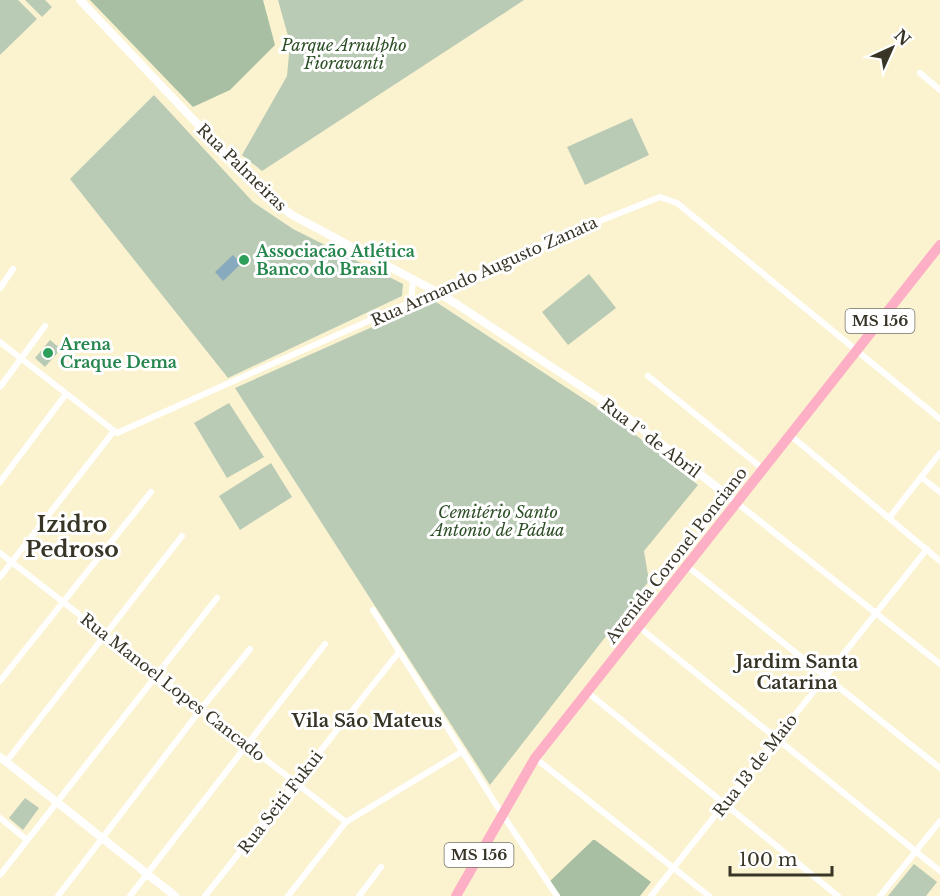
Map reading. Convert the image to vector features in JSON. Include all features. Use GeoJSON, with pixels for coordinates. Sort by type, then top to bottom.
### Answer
{"type":"FeatureCollection","features":[{"type":"Feature","properties":{"kind":"main road","name":"Avenida Coronel Ponciano"},"geometry":{"type":"LineString","coordinates":[[456,896],[535,758],[940,246]]}},
{"type":"Feature","properties":{"kind":"street","name":"Rua Palmeiras"},"geometry":{"type":"LineString","coordinates":[[80,0],[270,198],[292,215],[437,292]]}},
{"type":"Feature","properties":{"kind":"street"},"geometry":{"type":"LineString","coordinates":[[920,73],[940,90]]}},
{"type":"Feature","properties":{"kind":"street","name":"Rua Armando Augusto Zanata"},"geometry":{"type":"LineString","coordinates":[[114,431],[117,433],[547,242],[660,197],[677,203],[940,419]]}},
{"type":"Feature","properties":{"kind":"street"},"geometry":{"type":"LineString","coordinates":[[0,288],[14,269]]}},
{"type":"Feature","properties":{"kind":"street"},"geometry":{"type":"LineString","coordinates":[[411,302],[413,280]]}},
{"type":"Feature","properties":{"kind":"street","name":"Rua 1º de Abril"},"geometry":{"type":"LineString","coordinates":[[437,292],[623,414],[940,664]]}},
{"type":"Feature","properties":{"kind":"street"},"geometry":{"type":"LineString","coordinates":[[0,387],[45,326]]}},
{"type":"Feature","properties":{"kind":"street"},"geometry":{"type":"LineString","coordinates":[[0,342],[114,431],[0,577]]}},
{"type":"Feature","properties":{"kind":"street"},"geometry":{"type":"LineString","coordinates":[[648,376],[763,469]]}},
{"type":"Feature","properties":{"kind":"street"},"geometry":{"type":"LineString","coordinates":[[0,482],[66,394]]}},
{"type":"Feature","properties":{"kind":"street"},"geometry":{"type":"LineString","coordinates":[[790,435],[940,561]]}},
{"type":"Feature","properties":{"kind":"street"},"geometry":{"type":"LineString","coordinates":[[889,518],[940,453]]}},
{"type":"Feature","properties":{"kind":"street"},"geometry":{"type":"LineString","coordinates":[[921,477],[940,492]]}},
{"type":"Feature","properties":{"kind":"street"},"geometry":{"type":"LineString","coordinates":[[0,681],[151,492]]}},
{"type":"Feature","properties":{"kind":"street"},"geometry":{"type":"LineString","coordinates":[[175,896],[3,760],[106,635],[182,536]]}},
{"type":"Feature","properties":{"kind":"street","name":"Rua 13 de Maio"},"geometry":{"type":"LineString","coordinates":[[651,896],[927,549]]}},
{"type":"Feature","properties":{"kind":"street","name":"Rua Manoel Lopes Cancado"},"geometry":{"type":"LineString","coordinates":[[0,553],[346,822]]}},
{"type":"Feature","properties":{"kind":"street"},"geometry":{"type":"LineString","coordinates":[[687,566],[940,768]]}},
{"type":"Feature","properties":{"kind":"street"},"geometry":{"type":"LineString","coordinates":[[0,875],[217,598]]}},
{"type":"Feature","properties":{"kind":"street"},"geometry":{"type":"LineString","coordinates":[[373,610],[502,814],[557,896]]}},
{"type":"Feature","properties":{"kind":"street"},"geometry":{"type":"LineString","coordinates":[[639,627],[940,871]]}},
{"type":"Feature","properties":{"kind":"street"},"geometry":{"type":"LineString","coordinates":[[130,896],[325,644]]}},
{"type":"Feature","properties":{"kind":"street"},"geometry":{"type":"LineString","coordinates":[[58,896],[201,709],[250,649]]}},
{"type":"Feature","properties":{"kind":"street","name":"Rua Seiti Fukui"},"geometry":{"type":"LineString","coordinates":[[205,896],[399,652]]}},
{"type":"Feature","properties":{"kind":"street"},"geometry":{"type":"LineString","coordinates":[[587,692],[838,896]]}},
{"type":"Feature","properties":{"kind":"street"},"geometry":{"type":"LineString","coordinates":[[288,896],[346,822],[463,751]]}},
{"type":"Feature","properties":{"kind":"street"},"geometry":{"type":"LineString","coordinates":[[535,758],[709,896]]}},
{"type":"Feature","properties":{"kind":"street"},"geometry":{"type":"LineString","coordinates":[[0,819],[27,840]]}},
{"type":"Feature","properties":{"kind":"street"},"geometry":{"type":"LineString","coordinates":[[880,896],[940,821]]}},
{"type":"Feature","properties":{"kind":"street"},"geometry":{"type":"LineString","coordinates":[[359,896],[381,867]]}},
{"type":"Feature","properties":{"kind":"green space"},"geometry":{"type":"Polygon","coordinates":[[[0,0],[18,0],[37,19],[0,55],[0,0]]]}},
{"type":"Feature","properties":{"kind":"green space"},"geometry":{"type":"Polygon","coordinates":[[[25,0],[45,0],[52,7],[42,17],[25,0]]]}},
{"type":"Feature","properties":{"kind":"green space"},"geometry":{"type":"Polygon","coordinates":[[[90,0],[263,0],[275,45],[230,90],[193,107],[90,0]]]}},
{"type":"Feature","properties":{"kind":"green space","name":"Parque Arnulpho Fioravanti"},"geometry":{"type":"Polygon","coordinates":[[[278,0],[524,0],[262,171],[242,155],[287,76],[290,43],[278,0]]]}},
{"type":"Feature","properties":{"kind":"green space","name":"Associação Atlética Banco do Brasil"},"geometry":{"type":"Polygon","coordinates":[[[154,95],[253,202],[293,229],[403,284],[402,296],[228,378],[70,179],[154,95]]]}},
{"type":"Feature","properties":{"kind":"green space"},"geometry":{"type":"Polygon","coordinates":[[[632,118],[649,155],[585,185],[567,147],[632,118]]]}},
{"type":"Feature","properties":{"kind":"green space"},"geometry":{"type":"Polygon","coordinates":[[[589,274],[616,308],[568,345],[542,312],[589,274]]]}},
{"type":"Feature","properties":{"kind":"green space","name":"Cemitério Santo Antonio de Pádua"},"geometry":{"type":"Polygon","coordinates":[[[433,300],[622,424],[698,485],[644,551],[649,581],[490,785],[235,388],[433,300]]]}},
{"type":"Feature","properties":{"kind":"green space","name":"Arena Craque Dema"},"geometry":{"type":"Polygon","coordinates":[[[50,340],[61,349],[45,367],[35,358],[50,340]]]}},
{"type":"Feature","properties":{"kind":"green space"},"geometry":{"type":"Polygon","coordinates":[[[229,403],[264,457],[227,478],[194,423],[229,403]]]}},
{"type":"Feature","properties":{"kind":"green space"},"geometry":{"type":"Polygon","coordinates":[[[271,463],[292,497],[240,530],[219,496],[271,463]]]}},
{"type":"Feature","properties":{"kind":"green space"},"geometry":{"type":"Polygon","coordinates":[[[25,798],[39,808],[23,830],[9,818],[25,798]]]}},
{"type":"Feature","properties":{"kind":"green space"},"geometry":{"type":"Polygon","coordinates":[[[593,840],[651,882],[640,896],[557,896],[548,883],[593,840]]]}},
{"type":"Feature","properties":{"kind":"green space"},"geometry":{"type":"Polygon","coordinates":[[[914,864],[937,882],[926,896],[888,896],[914,864]]]}},
{"type":"Feature","properties":{"kind":"water"},"geometry":{"type":"Polygon","coordinates":[[[233,255],[241,264],[223,281],[215,272],[233,255]]]}},
{"type":"Feature","properties":{"kind":"place","name":"Associação Atlética Banco do Brasil"},"geometry":{"type":"Point","coordinates":[244,260]}},
{"type":"Feature","properties":{"kind":"place","name":"Arena Craque Dema"},"geometry":{"type":"Point","coordinates":[48,353]}},
{"type":"Feature","properties":{"kind":"district","name":"Izidro Pedroso"},"geometry":{"type":"Point","coordinates":[72,536]}},
{"type":"Feature","properties":{"kind":"district","name":"Jardim Santa Catarina"},"geometry":{"type":"Point","coordinates":[797,672]}},
{"type":"Feature","properties":{"kind":"district","name":"Vila São Mateus"},"geometry":{"type":"Point","coordinates":[367,721]}}]}
